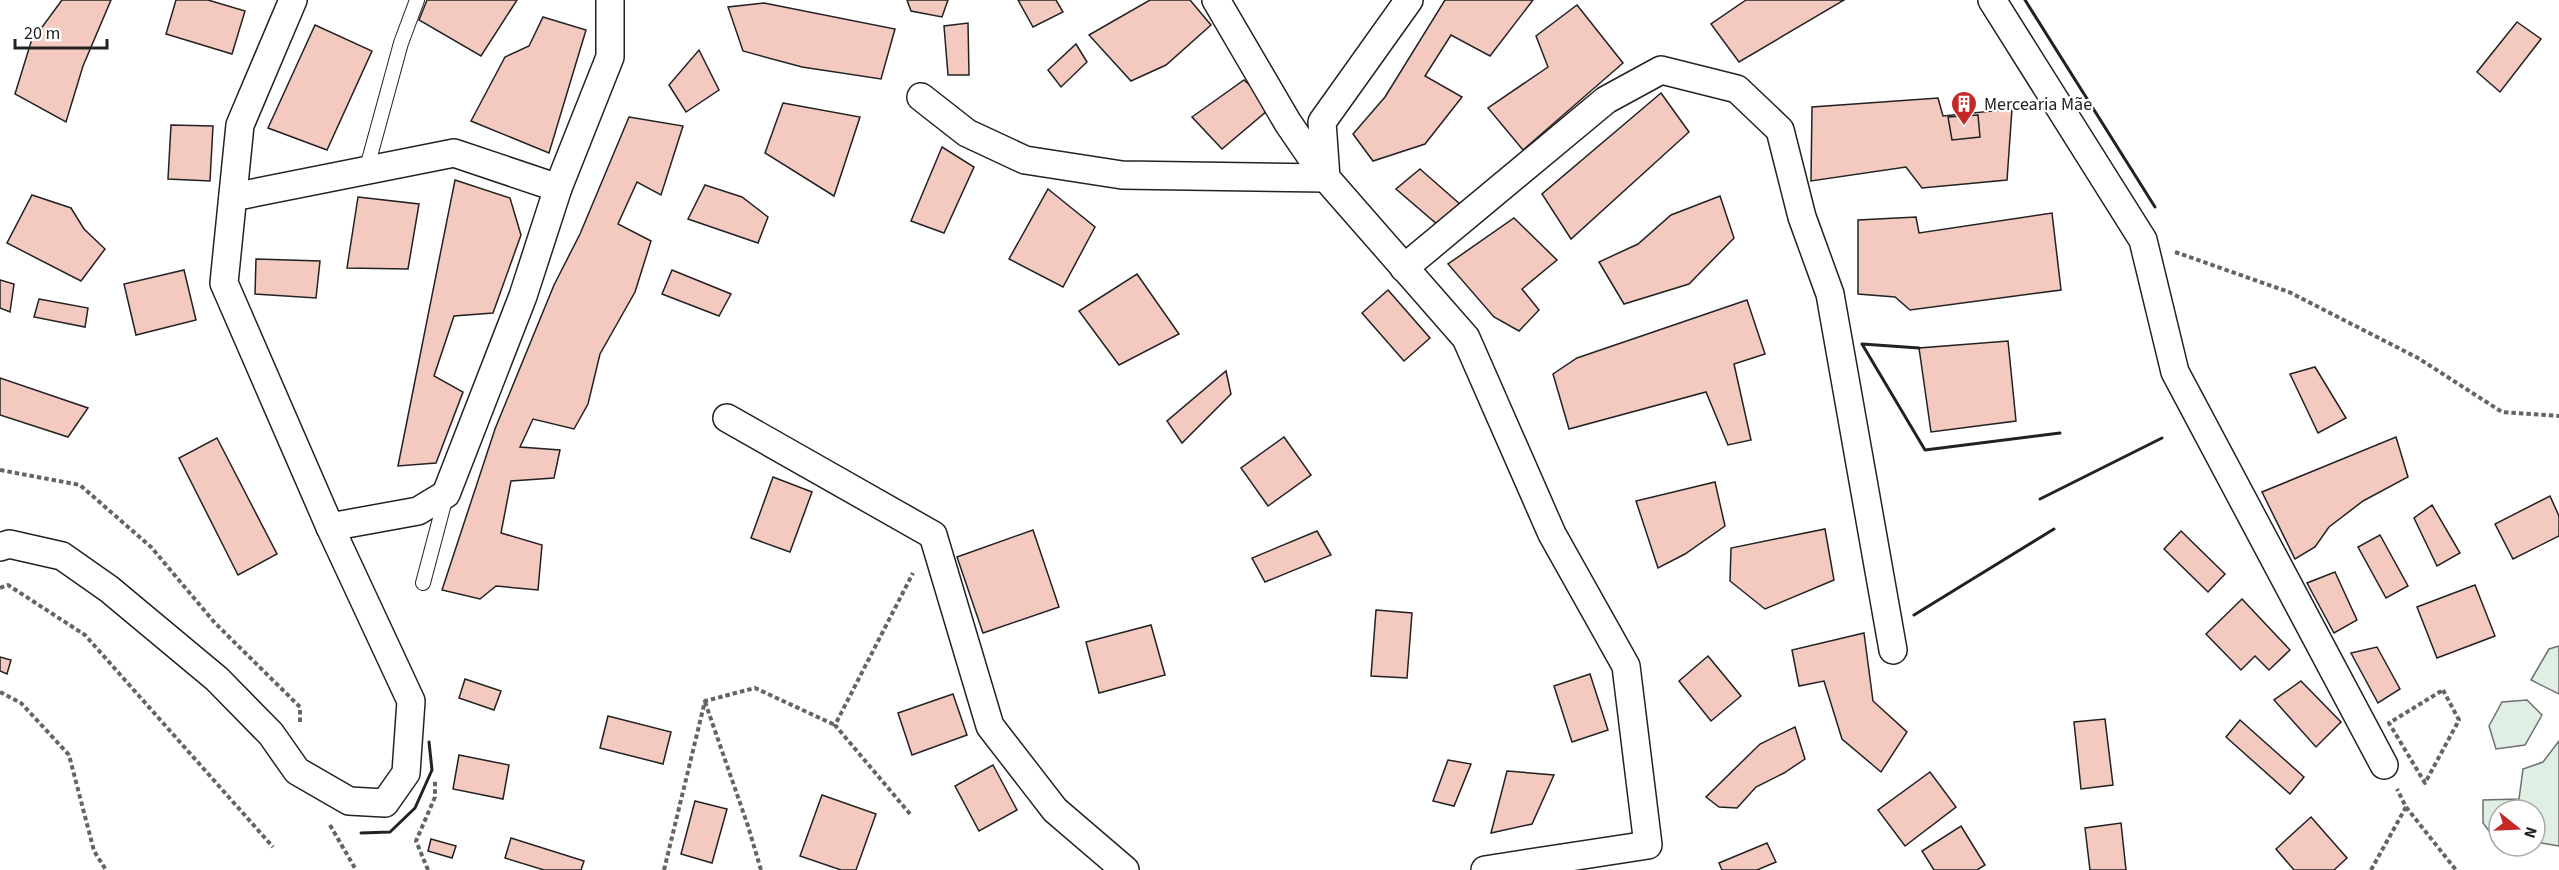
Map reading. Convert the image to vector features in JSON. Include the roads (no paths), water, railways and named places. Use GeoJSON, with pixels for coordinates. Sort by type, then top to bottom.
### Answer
{"type":"FeatureCollection","features":[{"type":"Feature","properties":{"kind":"street"},"geometry":{"type":"LineString","coordinates":[[0,547],[9,544],[62,556],[109,589],[217,679],[271,734],[297,771],[349,801],[385,803],[406,773],[411,701],[330,527],[224,283],[240,125],[293,0]]}},
{"type":"Feature","properties":{"kind":"street"},"geometry":{"type":"LineString","coordinates":[[330,527],[418,511],[446,494],[523,296],[558,188],[610,57],[610,0]]}},
{"type":"Feature","properties":{"kind":"street"},"geometry":{"type":"LineString","coordinates":[[1216,0],[1288,123],[1326,178],[1466,338],[1552,534],[1626,666],[1647,858],[1485,870]]}},
{"type":"Feature","properties":{"kind":"street"},"geometry":{"type":"LineString","coordinates":[[1326,178],[1322,122],[1409,0]]}},
{"type":"Feature","properties":{"kind":"street"},"geometry":{"type":"LineString","coordinates":[[1992,0],[2143,240],[2175,372],[2384,765]]}},
{"type":"Feature","properties":{"kind":"street"},"geometry":{"type":"LineString","coordinates":[[1404,268],[1606,100],[1661,70],[1737,89],[1780,130],[1802,217],[1830,294],[1893,650]]}},
{"type":"Feature","properties":{"kind":"street"},"geometry":{"type":"LineString","coordinates":[[921,98],[967,133],[1025,160],[1122,175],[1326,178]]}},
{"type":"Feature","properties":{"kind":"street"},"geometry":{"type":"LineString","coordinates":[[233,197],[454,153],[558,188]]}},
{"type":"Feature","properties":{"kind":"street"},"geometry":{"type":"LineString","coordinates":[[726,418],[933,535],[990,726],[1055,810],[1125,870]]}},
{"type":"Feature","properties":{"kind":"lane"},"geometry":{"type":"LineString","coordinates":[[366,171],[401,43],[417,0]]}},
{"type":"Feature","properties":{"kind":"lane"},"geometry":{"type":"LineString","coordinates":[[423,583],[446,494]]}},
{"type":"Feature","properties":{"kind":"place","name":"Mercearia Mãe"},"geometry":{"type":"Point","coordinates":[1964,127]}}]}
